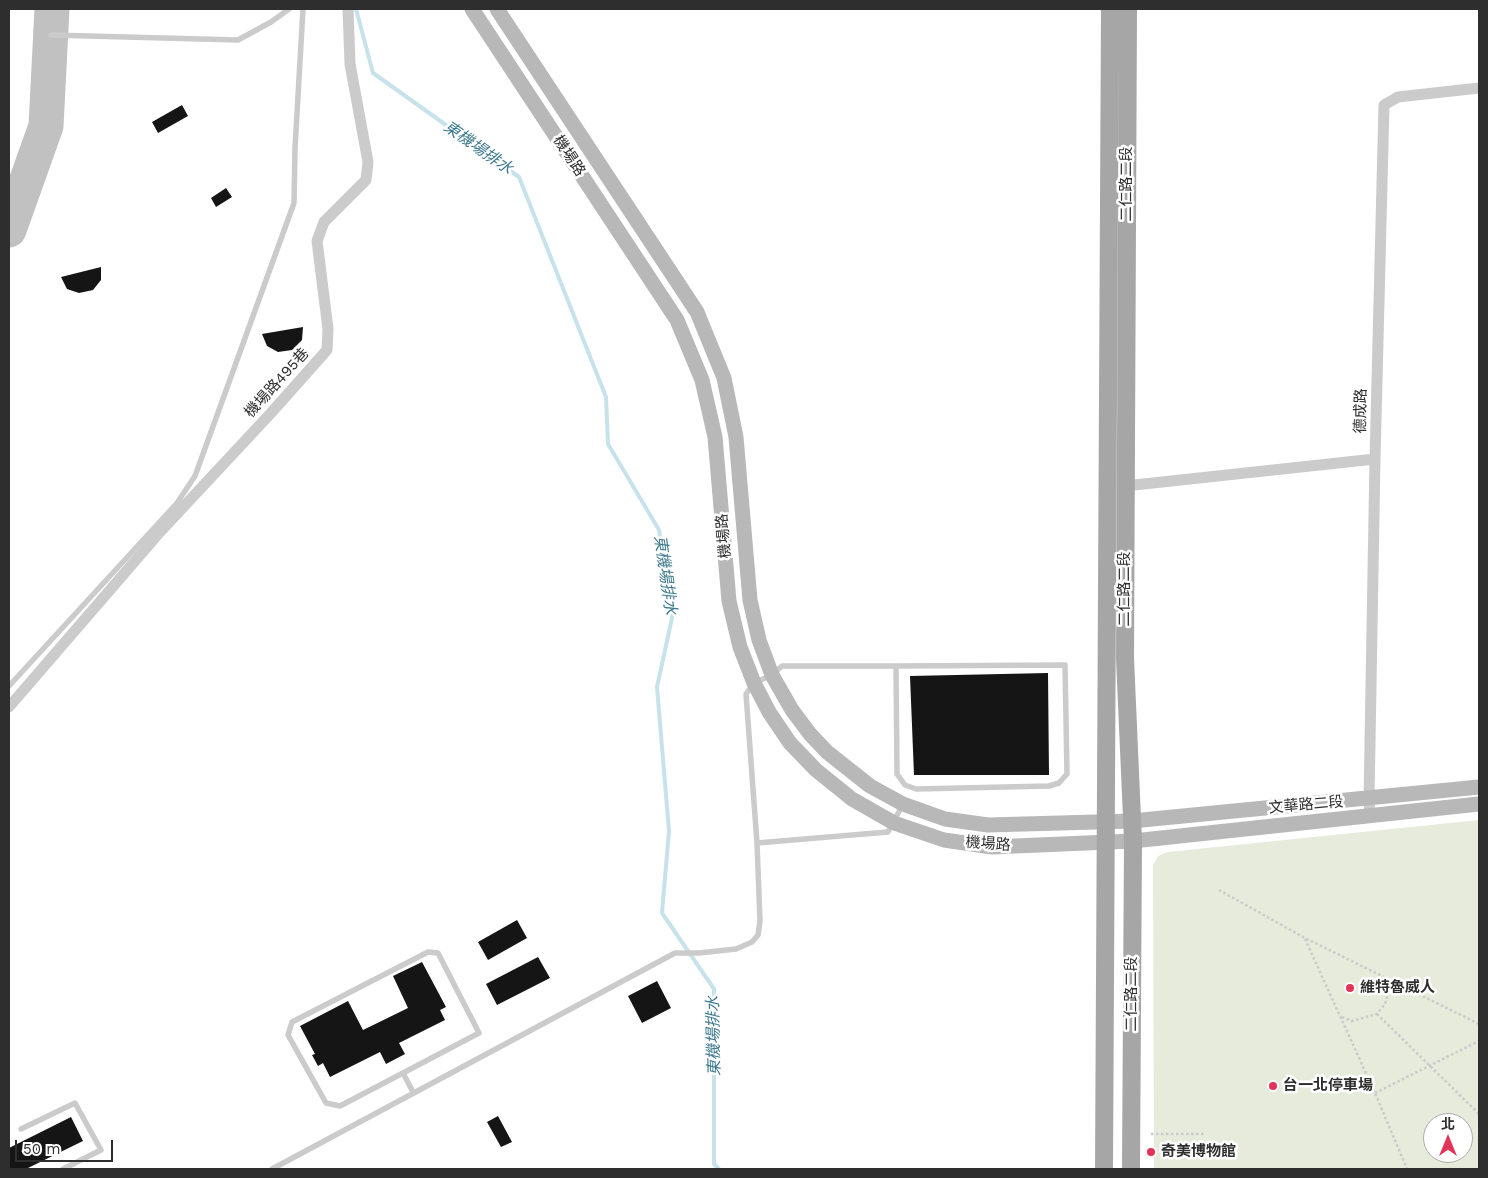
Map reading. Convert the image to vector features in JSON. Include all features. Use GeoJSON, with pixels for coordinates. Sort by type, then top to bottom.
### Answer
{"type":"FeatureCollection","features":[{"type":"Feature","properties":{"kind":"main road","name":"二仁路二段"},"geometry":{"type":"LineString","coordinates":[[1104,1169],[1110,9]]}},
{"type":"Feature","properties":{"kind":"main road","name":"二仁路二段"},"geometry":{"type":"LineString","coordinates":[[1128,9],[1125,658],[1133,841],[1131,1169]]}},
{"type":"Feature","properties":{"kind":"street","name":"機場路495巷"},"geometry":{"type":"LineString","coordinates":[[9,706],[160,532],[271,414],[327,350],[328,329],[317,241],[324,222],[366,180],[368,162],[350,64],[348,9]]}},
{"type":"Feature","properties":{"kind":"street","name":"機場路"},"geometry":{"type":"LineString","coordinates":[[472,9],[677,320],[702,380],[715,437],[729,601],[740,647],[754,683],[769,712],[790,742],[816,770],[852,799],[894,823],[944,840],[992,847],[1133,841]]}},
{"type":"Feature","properties":{"kind":"street","name":"機場路"},"geometry":{"type":"LineString","coordinates":[[497,9],[686,295],[700,320],[724,378],[736,437],[750,600],[759,640],[772,675],[792,710],[827,752],[870,786],[903,804],[945,819],[988,825],[1132,820]]}},
{"type":"Feature","properties":{"kind":"street","name":"德成路"},"geometry":{"type":"LineString","coordinates":[[1370,815],[1375,459],[1384,105],[1398,97],[1479,88]]}},
{"type":"Feature","properties":{"kind":"street"},"geometry":{"type":"LineString","coordinates":[[1125,486],[1375,459]]}},
{"type":"Feature","properties":{"kind":"street","name":"文華路二段"},"geometry":{"type":"LineString","coordinates":[[1132,820],[1369,799],[1479,787]]}},
{"type":"Feature","properties":{"kind":"street","name":"文華路二段"},"geometry":{"type":"LineString","coordinates":[[1133,841],[1479,804]]}},
{"type":"Feature","properties":{"kind":"lane"},"geometry":{"type":"LineString","coordinates":[[51,35],[238,40],[271,22],[289,9]]}},
{"type":"Feature","properties":{"kind":"lane"},"geometry":{"type":"LineString","coordinates":[[9,686],[177,503],[195,476],[294,203],[295,148],[303,9]]}},
{"type":"Feature","properties":{"kind":"lane"},"geometry":{"type":"LineString","coordinates":[[272,1169],[675,952],[736,949],[752,942],[758,935],[760,921],[757,843],[746,694],[754,683],[772,675],[782,666],[1065,665],[1067,774],[1059,783],[1049,786],[916,789],[905,785],[897,774],[896,666]]}},
{"type":"Feature","properties":{"kind":"lane"},"geometry":{"type":"LineString","coordinates":[[757,843],[888,832],[903,804]]}},
{"type":"Feature","properties":{"kind":"lane"},"geometry":{"type":"LineString","coordinates":[[428,952],[438,953],[479,1034],[403,1073],[340,1106],[326,1103],[288,1036],[292,1022],[428,952]]}},
{"type":"Feature","properties":{"kind":"lane"},"geometry":{"type":"LineString","coordinates":[[403,1073],[412,1092]]}},
{"type":"Feature","properties":{"kind":"lane"},"geometry":{"type":"LineString","coordinates":[[21,1129],[76,1103],[101,1150],[63,1169]]}},
{"type":"Feature","properties":{"kind":"path"},"geometry":{"type":"LineString","coordinates":[[1219,890],[1305,938],[1479,1024]]}},
{"type":"Feature","properties":{"kind":"path"},"geometry":{"type":"LineString","coordinates":[[1305,938],[1342,1017],[1407,1169]]}},
{"type":"Feature","properties":{"kind":"path"},"geometry":{"type":"LineString","coordinates":[[1342,1017],[1352,1021],[1377,1014],[1385,1004],[1388,993],[1385,977]]}},
{"type":"Feature","properties":{"kind":"path"},"geometry":{"type":"LineString","coordinates":[[1377,1014],[1479,1114]]}},
{"type":"Feature","properties":{"kind":"path"},"geometry":{"type":"LineString","coordinates":[[1375,1093],[1479,1041]]}},
{"type":"Feature","properties":{"kind":"path"},"geometry":{"type":"LineString","coordinates":[[1151,1134],[1204,1134]]}},
{"type":"Feature","properties":{"kind":"shaded area"},"geometry":{"type":"Polygon","coordinates":[[[1479,820],[1479,1169],[1154,1169],[1153,865],[1158,856],[1168,852],[1479,820]]]}},
{"type":"Feature","properties":{"kind":"building"},"geometry":{"type":"Polygon","coordinates":[[[182,105],[188,116],[158,133],[152,122],[182,105]]]}},
{"type":"Feature","properties":{"kind":"building"},"geometry":{"type":"Polygon","coordinates":[[[226,188],[232,197],[216,207],[211,198],[226,188]]]}},
{"type":"Feature","properties":{"kind":"building"},"geometry":{"type":"Polygon","coordinates":[[[101,267],[101,280],[93,290],[79,293],[67,289],[61,277],[101,267]]]}},
{"type":"Feature","properties":{"kind":"building"},"geometry":{"type":"Polygon","coordinates":[[[303,327],[302,340],[292,350],[278,352],[267,346],[262,334],[303,327]]]}},
{"type":"Feature","properties":{"kind":"building"},"geometry":{"type":"Polygon","coordinates":[[[1048,673],[1049,775],[914,775],[910,676],[1048,673]]]}},
{"type":"Feature","properties":{"kind":"building"},"geometry":{"type":"Polygon","coordinates":[[[517,920],[527,938],[488,960],[478,942],[517,920]]]}},
{"type":"Feature","properties":{"kind":"building"},"geometry":{"type":"Polygon","coordinates":[[[538,957],[550,978],[497,1005],[486,984],[538,957]]]}},
{"type":"Feature","properties":{"kind":"building"},"geometry":{"type":"Polygon","coordinates":[[[422,962],[446,1007],[440,1010],[445,1020],[399,1043],[405,1054],[386,1064],[380,1052],[330,1077],[323,1063],[318,1066],[312,1055],[315,1054],[300,1026],[348,1001],[363,1030],[408,1008],[393,976],[422,962]]]}},
{"type":"Feature","properties":{"kind":"building"},"geometry":{"type":"Polygon","coordinates":[[[657,981],[671,1008],[642,1023],[628,996],[657,981]]]}},
{"type":"Feature","properties":{"kind":"building"},"geometry":{"type":"Polygon","coordinates":[[[498,1116],[512,1142],[501,1147],[487,1122],[498,1116]]]}},
{"type":"Feature","properties":{"kind":"building"},"geometry":{"type":"Polygon","coordinates":[[[71,1117],[83,1141],[26,1169],[9,1169],[9,1148],[71,1117]]]}},
{"type":"Feature","properties":{"kind":"waterway","name":"東機場排水"},"geometry":{"type":"LineString","coordinates":[[356,9],[373,73],[519,177],[606,397],[608,444],[659,530],[672,618],[657,687],[669,831],[662,913],[714,989],[714,1164],[719,1169]]}},
{"type":"Feature","properties":{"kind":"taxiway"},"geometry":{"type":"LineString","coordinates":[[9,230],[46,126],[52,9]]}},
{"type":"Feature","properties":{"kind":"place","name":"維特魯威人"},"geometry":{"type":"Point","coordinates":[1350,988]}},
{"type":"Feature","properties":{"kind":"place","name":"台一北停車場"},"geometry":{"type":"Point","coordinates":[1273,1086]}},
{"type":"Feature","properties":{"kind":"place","name":"奇美博物館"},"geometry":{"type":"Point","coordinates":[1151,1152]}}]}
